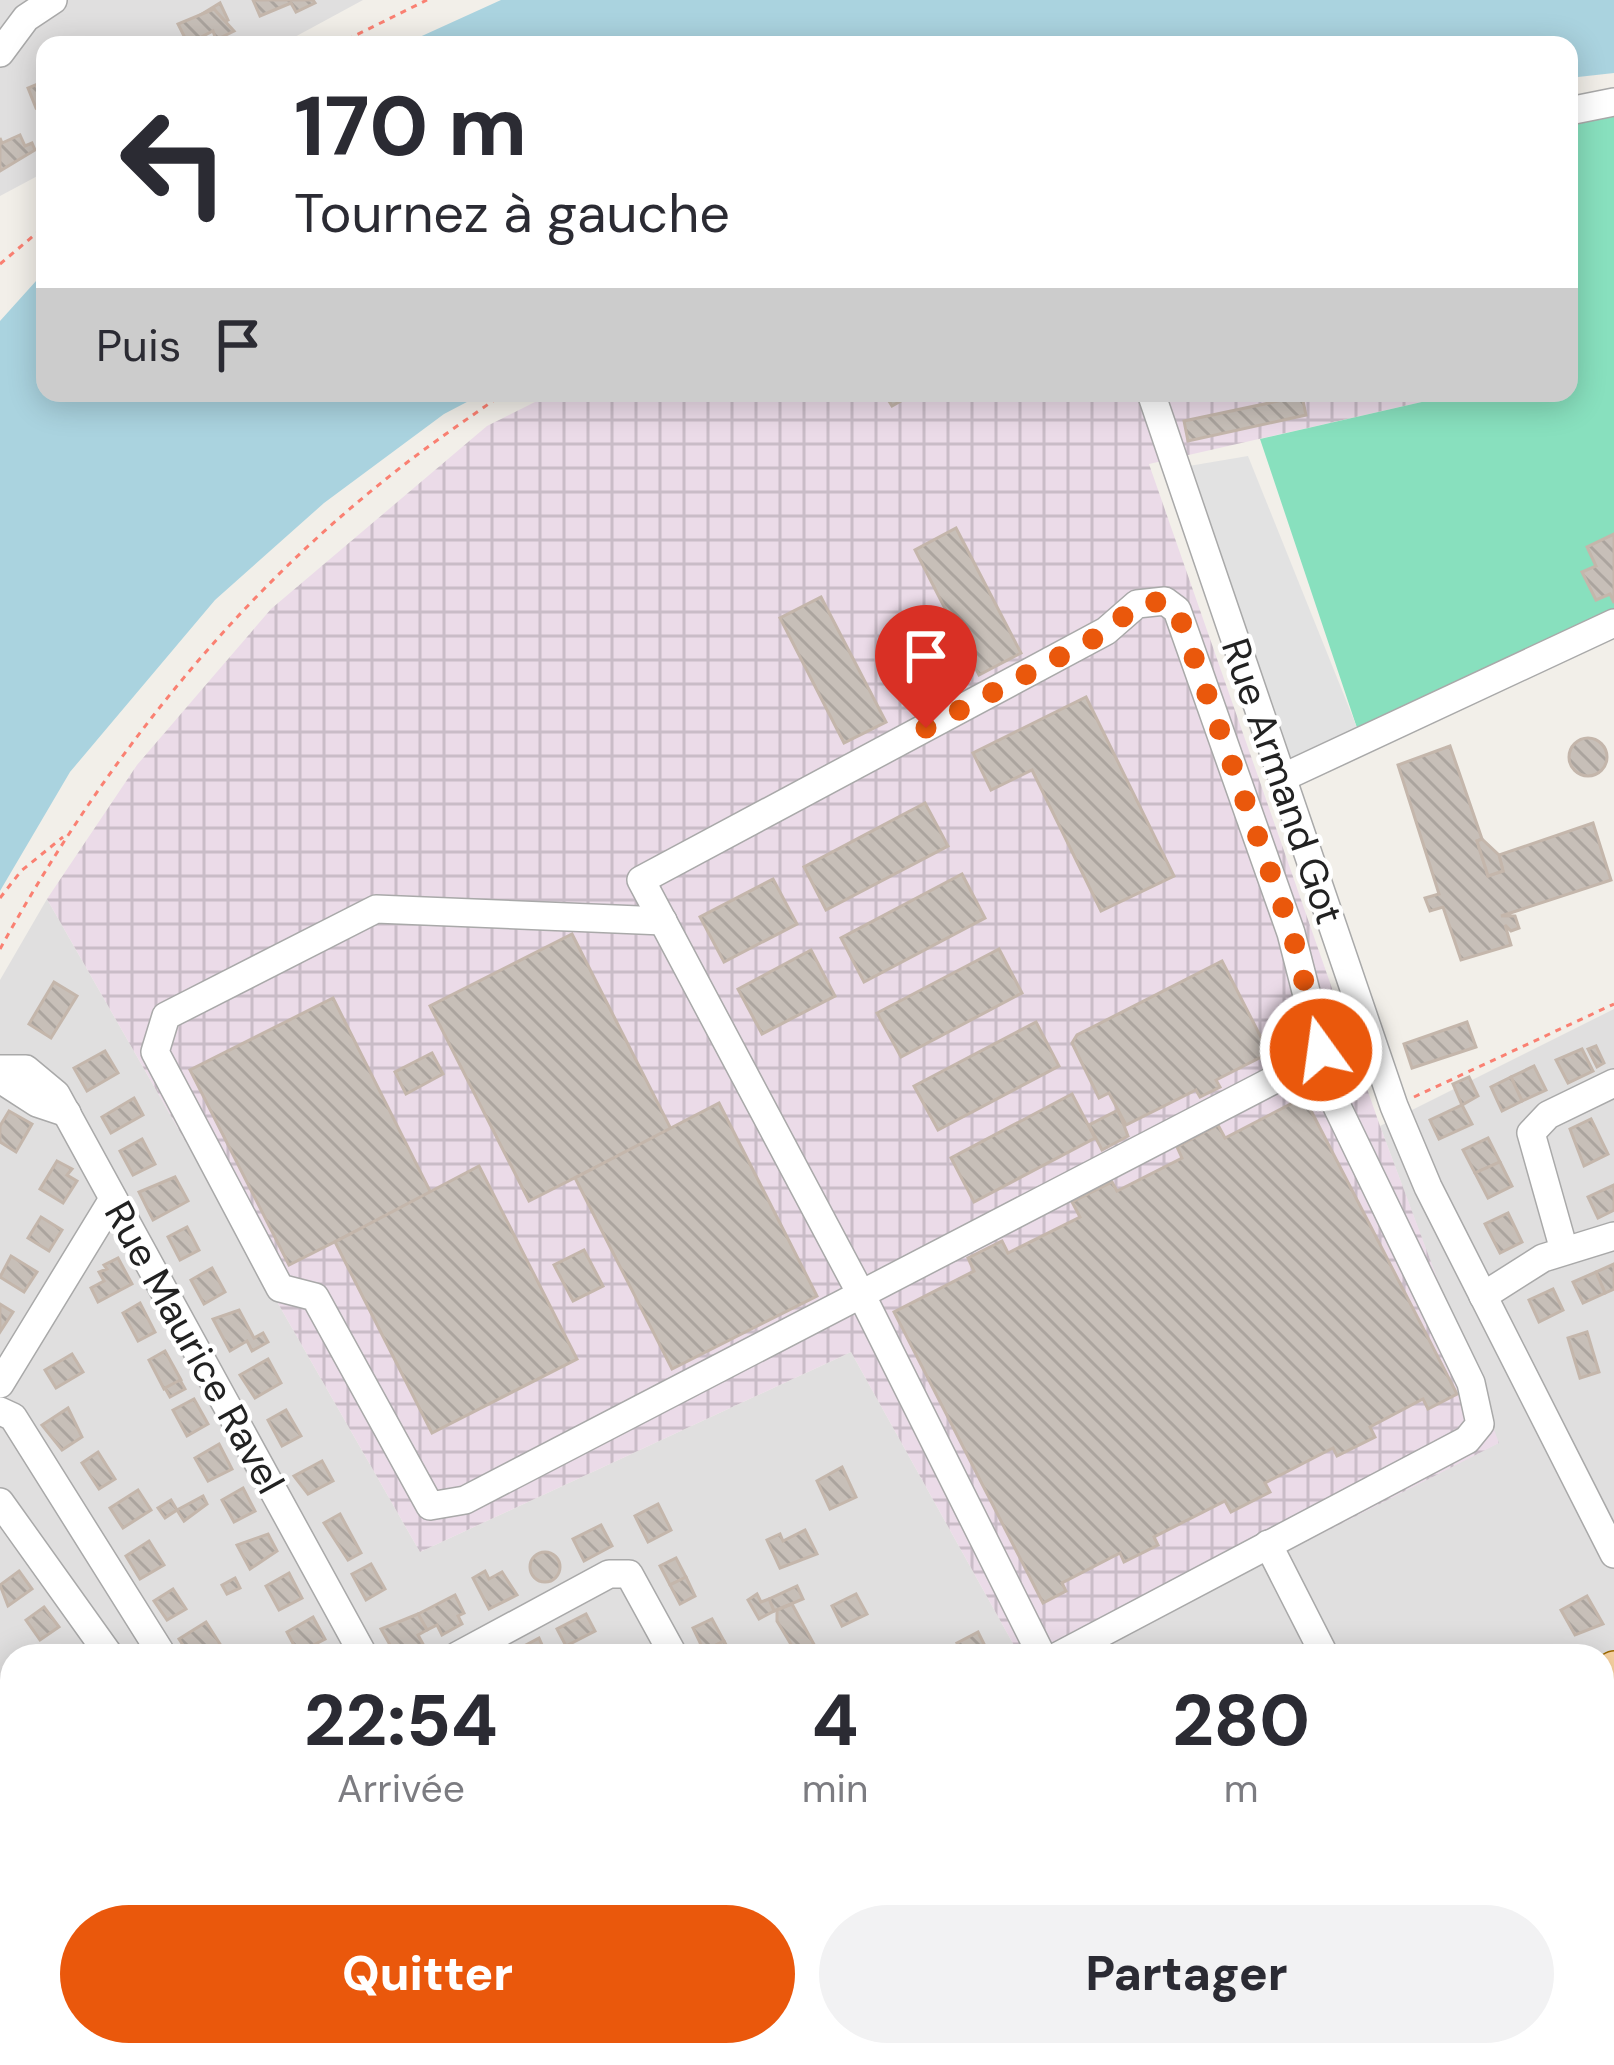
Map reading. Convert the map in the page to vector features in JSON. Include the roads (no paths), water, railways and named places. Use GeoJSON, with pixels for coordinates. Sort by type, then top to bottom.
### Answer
{"type":"FeatureCollection","features":[{"type":"Feature","properties":{"kind":"street"},"geometry":{"type":"LineString","coordinates":[[0,53],[26,18],[53,0]]}},
{"type":"Feature","properties":{"kind":"street"},"geometry":{"type":"LineString","coordinates":[[1578,109],[1614,102]]}},
{"type":"Feature","properties":{"kind":"street","name":"Rue Armand Got"},"geometry":{"type":"LineString","coordinates":[[1154,402],[1394,1106],[1614,1554]]}},
{"type":"Feature","properties":{"kind":"street"},"geometry":{"type":"LineString","coordinates":[[663,921],[376,909],[166,1016],[155,1052],[280,1288],[316,1297],[430,1505],[465,1500],[861,1294],[1314,1059],[1321,1050],[1292,933],[1177,610],[1165,601],[1137,604],[1106,632],[641,880],[663,921],[861,1294],[1036,1644]]}},
{"type":"Feature","properties":{"kind":"street"},"geometry":{"type":"LineString","coordinates":[[1283,777],[1614,623]]}},
{"type":"Feature","properties":{"kind":"street"},"geometry":{"type":"LineString","coordinates":[[1080,1644],[1467,1440],[1480,1424],[1471,1383],[1314,1059]]}},
{"type":"Feature","properties":{"kind":"street","name":"Rue Maurice Ravel"},"geometry":{"type":"LineString","coordinates":[[1,1072],[26,1069],[56,1094],[68,1113],[357,1644]]}},
{"type":"Feature","properties":{"kind":"street"},"geometry":{"type":"LineString","coordinates":[[1564,1250],[1531,1133],[1548,1115],[1614,1083]]}},
{"type":"Feature","properties":{"kind":"street"},"geometry":{"type":"LineString","coordinates":[[0,1384],[113,1199]]}},
{"type":"Feature","properties":{"kind":"street"},"geometry":{"type":"LineString","coordinates":[[1483,1295],[1564,1250],[1614,1236]]}},
{"type":"Feature","properties":{"kind":"street"},"geometry":{"type":"LineString","coordinates":[[0,1411],[13,1417],[155,1644]]}},
{"type":"Feature","properties":{"kind":"street"},"geometry":{"type":"LineString","coordinates":[[0,1502],[101,1644]]}},
{"type":"Feature","properties":{"kind":"street"},"geometry":{"type":"LineString","coordinates":[[1268,1544],[1319,1644]]}},
{"type":"Feature","properties":{"kind":"street"},"geometry":{"type":"LineString","coordinates":[[479,1644],[609,1574],[629,1574],[667,1644]]}},
{"type":"Feature","properties":{"kind":"water"},"geometry":{"type":"Polygon","coordinates":[[[501,0],[1614,0],[1614,73],[1578,77],[1578,36],[422,36],[501,0]]]}},
{"type":"Feature","properties":{"kind":"water"},"geometry":{"type":"Polygon","coordinates":[[[36,281],[36,402],[467,402],[324,503],[215,600],[70,772],[0,891],[0,321],[36,281]]]}}]}
